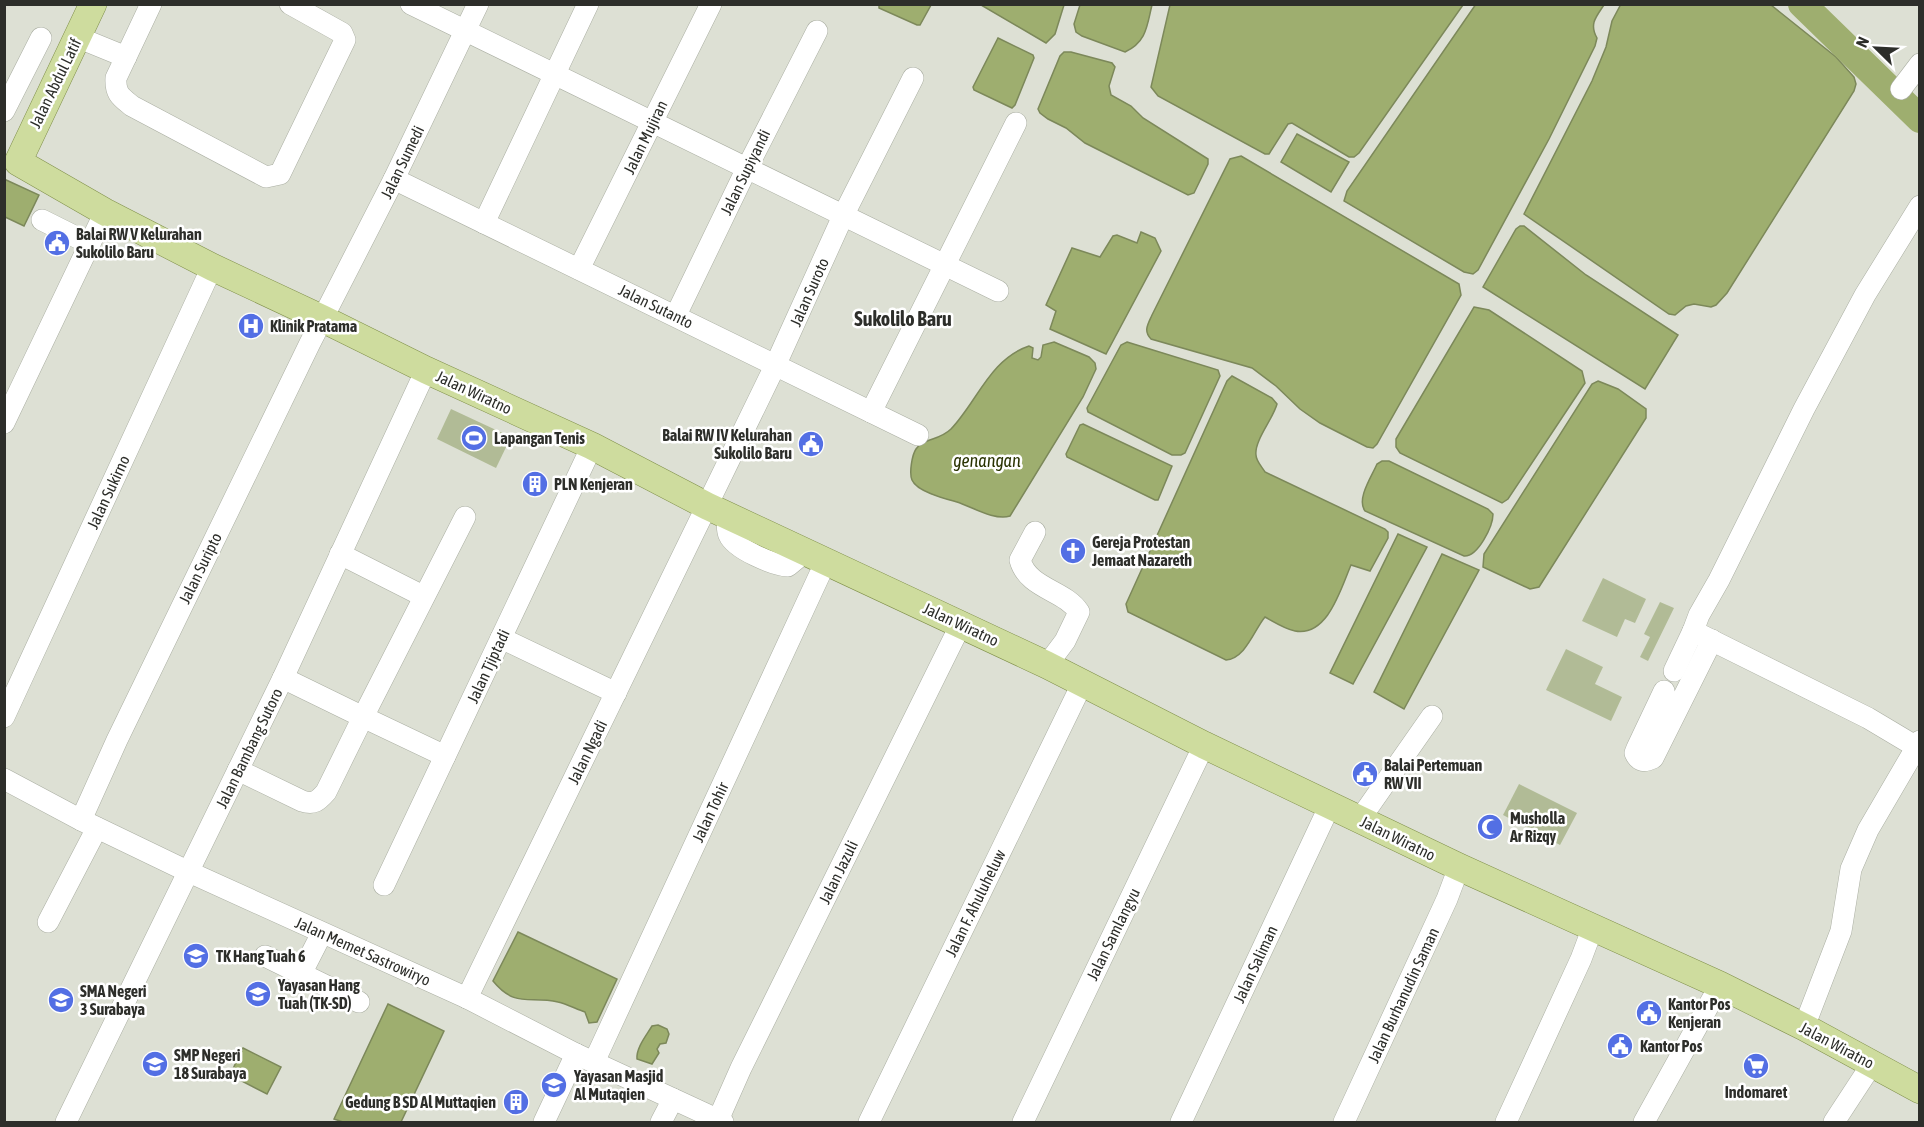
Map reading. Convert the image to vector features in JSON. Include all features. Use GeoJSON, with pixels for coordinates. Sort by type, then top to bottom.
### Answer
{"type":"FeatureCollection","features":[{"type":"Feature","properties":{"kind":"main road","name":"Jalan Abdul Latif"},"geometry":{"type":"LineString","coordinates":[[11,159],[93,4]]}},
{"type":"Feature","properties":{"kind":"main road","name":"Jalan Wiratno"},"geometry":{"type":"LineString","coordinates":[[11,159],[105,212],[212,267],[426,370],[592,446],[717,511],[1047,665],[1204,745],[1459,867],[1720,985],[1804,1027],[1920,1090]]}},
{"type":"Feature","properties":{"kind":"street"},"geometry":{"type":"LineString","coordinates":[[151,4],[116,78],[115,89],[132,106],[267,177],[280,174],[345,40],[342,33],[290,4]]}},
{"type":"Feature","properties":{"kind":"street"},"geometry":{"type":"LineString","coordinates":[[411,4],[465,33],[998,291]]}},
{"type":"Feature","properties":{"kind":"street","name":"Jalan Sumedi"},"geometry":{"type":"LineString","coordinates":[[323,319],[478,4]]}},
{"type":"Feature","properties":{"kind":"street"},"geometry":{"type":"LineString","coordinates":[[484,223],[588,4]]}},
{"type":"Feature","properties":{"kind":"street","name":"Jalan Mujiran"},"geometry":{"type":"LineString","coordinates":[[579,269],[711,4]]}},
{"type":"Feature","properties":{"kind":"street","name":"Jalan Supiyandi"},"geometry":{"type":"LineString","coordinates":[[676,315],[817,31]]}},
{"type":"Feature","properties":{"kind":"street"},"geometry":{"type":"LineString","coordinates":[[77,37],[126,57]]}},
{"type":"Feature","properties":{"kind":"street"},"geometry":{"type":"LineString","coordinates":[[4,111],[41,38]]}},
{"type":"Feature","properties":{"kind":"street"},"geometry":{"type":"LineString","coordinates":[[1901,89],[1920,64]]}},
{"type":"Feature","properties":{"kind":"street","name":"Jalan Suroto"},"geometry":{"type":"LineString","coordinates":[[717,511],[776,366],[843,216],[913,78]]}},
{"type":"Feature","properties":{"kind":"street"},"geometry":{"type":"LineString","coordinates":[[871,412],[1016,123]]}},
{"type":"Feature","properties":{"kind":"street","name":"Jalan Sutanto"},"geometry":{"type":"LineString","coordinates":[[394,178],[918,435]]}},
{"type":"Feature","properties":{"kind":"street"},"geometry":{"type":"LineString","coordinates":[[1804,1027],[1841,931],[1851,869],[1868,830],[1918,745],[1712,640],[1699,615],[1719,580],[1809,399],[1865,295],[1920,206]]}},
{"type":"Feature","properties":{"kind":"street"},"geometry":{"type":"LineString","coordinates":[[4,423],[105,212]]}},
{"type":"Feature","properties":{"kind":"street"},"geometry":{"type":"LineString","coordinates":[[42,220],[90,244]]}},
{"type":"Feature","properties":{"kind":"street","name":"Jalan Sukirno"},"geometry":{"type":"LineString","coordinates":[[4,717],[212,267]]}},
{"type":"Feature","properties":{"kind":"street","name":"Jalan Suripto"},"geometry":{"type":"LineString","coordinates":[[48,922],[89,824],[117,740],[323,319]]}},
{"type":"Feature","properties":{"kind":"street","name":"Jalan Bambang Sutoro"},"geometry":{"type":"LineString","coordinates":[[66,1122],[238,770],[426,370]]}},
{"type":"Feature","properties":{"kind":"street","name":"Jalan Tjiptadi"},"geometry":{"type":"LineString","coordinates":[[384,885],[592,446]]}},
{"type":"Feature","properties":{"kind":"street","name":"Jalan Ngadi"},"geometry":{"type":"LineString","coordinates":[[467,998],[616,693],[717,511]]}},
{"type":"Feature","properties":{"kind":"street"},"geometry":{"type":"LineString","coordinates":[[238,770],[302,801],[310,804],[318,801],[326,792],[423,596],[465,517]]}},
{"type":"Feature","properties":{"kind":"street"},"geometry":{"type":"LineString","coordinates":[[1035,532],[1020,560],[1022,567],[1039,584],[1074,605],[1079,612],[1065,641],[1047,665]]}},
{"type":"Feature","properties":{"kind":"street"},"geometry":{"type":"LineString","coordinates":[[340,554],[423,596]]}},
{"type":"Feature","properties":{"kind":"street","name":"Jalan Tohir"},"geometry":{"type":"LineString","coordinates":[[543,1122],[585,1058],[816,556]]}},
{"type":"Feature","properties":{"kind":"street","name":"Jalan Jazuli"},"geometry":{"type":"LineString","coordinates":[[720,1121],[741,1068],[961,624]]}},
{"type":"Feature","properties":{"kind":"street"},"geometry":{"type":"LineString","coordinates":[[501,638],[616,693]]}},
{"type":"Feature","properties":{"kind":"street"},"geometry":{"type":"LineString","coordinates":[[1674,671],[1712,640]]}},
{"type":"Feature","properties":{"kind":"street"},"geometry":{"type":"LineString","coordinates":[[1664,691],[1635,753],[1640,760],[1653,758],[1712,640]]}},
{"type":"Feature","properties":{"kind":"street"},"geometry":{"type":"LineString","coordinates":[[282,678],[446,756]]}},
{"type":"Feature","properties":{"kind":"street","name":"Jalan F. Ahuluheluw"},"geometry":{"type":"LineString","coordinates":[[869,1122],[1082,684]]}},
{"type":"Feature","properties":{"kind":"street"},"geometry":{"type":"LineString","coordinates":[[1360,819],[1432,716]]}},
{"type":"Feature","properties":{"kind":"street","name":"Jalan Samlangyu"},"geometry":{"type":"LineString","coordinates":[[1023,1122],[1204,745]]}},
{"type":"Feature","properties":{"kind":"street","name":"Jalan Memet Sastrowiryo"},"geometry":{"type":"LineString","coordinates":[[4,779],[89,824],[189,872],[467,998],[585,1058],[720,1121]]}},
{"type":"Feature","properties":{"kind":"street","name":"Jalan Saliman"},"geometry":{"type":"LineString","coordinates":[[1180,1122],[1330,805]]}},
{"type":"Feature","properties":{"kind":"street","name":"Jalan Burhanudin Saman"},"geometry":{"type":"LineString","coordinates":[[1344,1122],[1447,899],[1459,867]]}},
{"type":"Feature","properties":{"kind":"street"},"geometry":{"type":"LineString","coordinates":[[1506,1122],[1581,959],[1593,927]]}},
{"type":"Feature","properties":{"kind":"street"},"geometry":{"type":"LineString","coordinates":[[302,974],[322,933]]}},
{"type":"Feature","properties":{"kind":"street"},"geometry":{"type":"LineString","coordinates":[[265,956],[359,1002]]}},
{"type":"Feature","properties":{"kind":"street"},"geometry":{"type":"LineString","coordinates":[[1644,1122],[1720,985]]}},
{"type":"Feature","properties":{"kind":"street"},"geometry":{"type":"LineString","coordinates":[[1834,1122],[1872,1064]]}},
{"type":"Feature","properties":{"kind":"street"},"geometry":{"type":"LineString","coordinates":[[661,1122],[673,1099]]}},
{"type":"Feature","properties":{"kind":"shaded area","name":"Lapangan Tenis"},"geometry":{"type":"Polygon","coordinates":[[[451,409],[511,437],[496,468],[437,439],[451,409]]]}},
{"type":"Feature","properties":{"kind":"shaded area"},"geometry":{"type":"Polygon","coordinates":[[[1603,578],[1646,599],[1635,623],[1625,619],[1617,637],[1582,621],[1603,578]]]}},
{"type":"Feature","properties":{"kind":"shaded area"},"geometry":{"type":"Polygon","coordinates":[[[1660,602],[1674,608],[1648,661],[1640,657],[1650,637],[1644,634],[1660,602]]]}},
{"type":"Feature","properties":{"kind":"shaded area"},"geometry":{"type":"Polygon","coordinates":[[[1566,649],[1603,667],[1595,684],[1622,697],[1611,721],[1546,690],[1566,649]]]}},
{"type":"Feature","properties":{"kind":"shaded area"},"geometry":{"type":"Polygon","coordinates":[[[1519,784],[1577,813],[1560,845],[1503,815],[1519,784]]]}},
{"type":"Feature","properties":{"kind":"water"},"geometry":{"type":"Polygon","coordinates":[[[879,4],[931,5],[920,25],[917,25],[879,8],[879,4]]]}},
{"type":"Feature","properties":{"kind":"water"},"geometry":{"type":"Polygon","coordinates":[[[1080,4],[1152,5],[1142,38],[1125,52],[1076,32],[1074,24],[1080,4]]]}},
{"type":"Feature","properties":{"kind":"water"},"geometry":{"type":"Polygon","coordinates":[[[1170,4],[1463,5],[1359,153],[1354,157],[1349,157],[1292,123],[1288,124],[1269,154],[1265,154],[1158,96],[1151,87],[1170,4]]]}},
{"type":"Feature","properties":{"kind":"water"},"geometry":{"type":"Polygon","coordinates":[[[1476,4],[1604,5],[1594,25],[1597,38],[1595,46],[1549,139],[1478,270],[1473,274],[1464,272],[1344,201],[1347,191],[1476,4]]]}},
{"type":"Feature","properties":{"kind":"water"},"geometry":{"type":"Polygon","coordinates":[[[1621,4],[1771,5],[1836,57],[1854,77],[1856,84],[1854,91],[1727,293],[1711,307],[1694,304],[1686,306],[1675,315],[1669,314],[1524,214],[1592,81],[1606,47],[1612,21],[1621,4]]]}},
{"type":"Feature","properties":{"kind":"water"},"geometry":{"type":"Polygon","coordinates":[[[981,5],[1064,5],[1055,34],[1046,43],[981,5]]]}},
{"type":"Feature","properties":{"kind":"water"},"geometry":{"type":"Polygon","coordinates":[[[998,38],[1033,55],[1034,58],[1012,108],[974,90],[973,87],[998,38]]]}},
{"type":"Feature","properties":{"kind":"water"},"geometry":{"type":"Polygon","coordinates":[[[1064,52],[1112,63],[1115,67],[1109,86],[1111,95],[1131,106],[1143,118],[1208,159],[1208,164],[1194,193],[1188,195],[1085,143],[1066,128],[1040,113],[1038,109],[1060,56],[1064,52]]]}},
{"type":"Feature","properties":{"kind":"water"},"geometry":{"type":"Polygon","coordinates":[[[1297,134],[1349,162],[1331,192],[1281,162],[1297,134]]]}},
{"type":"Feature","properties":{"kind":"water"},"geometry":{"type":"Polygon","coordinates":[[[1241,156],[1459,284],[1461,295],[1373,448],[1320,423],[1252,368],[1151,339],[1147,333],[1152,315],[1230,159],[1241,156]]]}},
{"type":"Feature","properties":{"kind":"water"},"geometry":{"type":"Polygon","coordinates":[[[4,179],[39,195],[24,226],[5,217],[4,179]]]}},
{"type":"Feature","properties":{"kind":"water"},"geometry":{"type":"Polygon","coordinates":[[[1524,226],[1586,275],[1678,335],[1645,389],[1483,287],[1516,229],[1524,226]]]}},
{"type":"Feature","properties":{"kind":"water"},"geometry":{"type":"Polygon","coordinates":[[[1141,232],[1155,238],[1161,251],[1106,354],[1050,329],[1056,311],[1046,305],[1072,248],[1100,257],[1113,236],[1117,235],[1137,243],[1141,232]]]}},
{"type":"Feature","properties":{"kind":"water"},"geometry":{"type":"Polygon","coordinates":[[[1474,307],[1489,310],[1582,371],[1585,383],[1508,499],[1502,503],[1400,453],[1396,447],[1396,439],[1474,307]]]}},
{"type":"Feature","properties":{"kind":"water","name":"genangan"},"geometry":{"type":"Polygon","coordinates":[[[1054,342],[1089,357],[1095,363],[1096,369],[1083,397],[1010,516],[998,517],[984,513],[932,494],[915,484],[911,477],[911,464],[919,445],[951,429],[985,382],[1004,361],[1029,346],[1033,348],[1032,358],[1038,360],[1041,357],[1043,345],[1054,342]]]}},
{"type":"Feature","properties":{"kind":"water"},"geometry":{"type":"Polygon","coordinates":[[[1127,342],[1218,370],[1220,376],[1185,453],[1181,455],[1172,455],[1088,412],[1087,408],[1121,345],[1127,342]]]}},
{"type":"Feature","properties":{"kind":"water"},"geometry":{"type":"Polygon","coordinates":[[[1232,376],[1272,398],[1277,404],[1256,449],[1257,459],[1265,472],[1385,529],[1388,532],[1388,538],[1370,571],[1351,565],[1332,609],[1316,626],[1306,631],[1295,631],[1265,617],[1244,649],[1233,658],[1226,660],[1128,612],[1126,604],[1227,381],[1232,376]]]}},
{"type":"Feature","properties":{"kind":"water"},"geometry":{"type":"Polygon","coordinates":[[[1598,381],[1618,389],[1646,409],[1646,418],[1539,587],[1530,589],[1483,567],[1484,554],[1592,384],[1598,381]]]}},
{"type":"Feature","properties":{"kind":"water"},"geometry":{"type":"Polygon","coordinates":[[[1083,424],[1172,466],[1158,500],[1067,457],[1066,454],[1080,425],[1083,424]]]}},
{"type":"Feature","properties":{"kind":"water"},"geometry":{"type":"Polygon","coordinates":[[[1389,461],[1488,509],[1493,514],[1488,533],[1474,552],[1464,556],[1365,511],[1362,500],[1364,494],[1377,464],[1389,461]]]}},
{"type":"Feature","properties":{"kind":"water"},"geometry":{"type":"Polygon","coordinates":[[[1398,534],[1427,547],[1353,684],[1330,673],[1398,534]]]}},
{"type":"Feature","properties":{"kind":"water"},"geometry":{"type":"Polygon","coordinates":[[[1442,554],[1479,570],[1404,709],[1374,692],[1442,554]]]}},
{"type":"Feature","properties":{"kind":"water"},"geometry":{"type":"Polygon","coordinates":[[[518,932],[617,979],[597,1022],[589,1023],[585,1012],[561,1003],[516,998],[501,990],[493,981],[518,932]]]}},
{"type":"Feature","properties":{"kind":"water"},"geometry":{"type":"Polygon","coordinates":[[[388,1004],[444,1031],[401,1122],[343,1122],[334,1119],[388,1004]]]}},
{"type":"Feature","properties":{"kind":"water"},"geometry":{"type":"Polygon","coordinates":[[[658,1025],[667,1029],[669,1034],[666,1043],[660,1044],[657,1049],[659,1053],[652,1064],[637,1059],[644,1038],[652,1026],[658,1025]]]}},
{"type":"Feature","properties":{"kind":"water"},"geometry":{"type":"Polygon","coordinates":[[[243,1048],[281,1067],[267,1094],[230,1075],[243,1048]]]}},
{"type":"Feature","properties":{"kind":"waterway"},"geometry":{"type":"LineString","coordinates":[[1802,4],[1920,119]]}},
{"type":"Feature","properties":{"kind":"place","name":"Balai RW V Kelurahan Sukolilo Baru"},"geometry":{"type":"Point","coordinates":[57,243]}},
{"type":"Feature","properties":{"kind":"place","name":"Klinik Pratama"},"geometry":{"type":"Point","coordinates":[251,326]}},
{"type":"Feature","properties":{"kind":"place","name":"Lapangan Tenis"},"geometry":{"type":"Point","coordinates":[474,438]}},
{"type":"Feature","properties":{"kind":"place","name":"Balai RW IV Kelurahan Sukolilo Baru"},"geometry":{"type":"Point","coordinates":[811,444]}},
{"type":"Feature","properties":{"kind":"place","name":"PLN Kenjeran"},"geometry":{"type":"Point","coordinates":[535,484]}},
{"type":"Feature","properties":{"kind":"place","name":"Gereja Protestan Jemaat Nazareth"},"geometry":{"type":"Point","coordinates":[1073,551]}},
{"type":"Feature","properties":{"kind":"place","name":"Balai Pertemuan RW VII"},"geometry":{"type":"Point","coordinates":[1365,774]}},
{"type":"Feature","properties":{"kind":"place","name":"Musholla Ar Rizqy"},"geometry":{"type":"Point","coordinates":[1490,827]}},
{"type":"Feature","properties":{"kind":"place","name":"TK Hang Tuah 6"},"geometry":{"type":"Point","coordinates":[196,956]}},
{"type":"Feature","properties":{"kind":"place","name":"Yayasan Hang Tuah (TK-SD)"},"geometry":{"type":"Point","coordinates":[258,994]}},
{"type":"Feature","properties":{"kind":"place","name":"SMA Negeri 3 Surabaya"},"geometry":{"type":"Point","coordinates":[61,1000]}},
{"type":"Feature","properties":{"kind":"place","name":"Kantor Pos Kenjeran"},"geometry":{"type":"Point","coordinates":[1649,1013]}},
{"type":"Feature","properties":{"kind":"place","name":"Kantor Pos"},"geometry":{"type":"Point","coordinates":[1620,1046]}},
{"type":"Feature","properties":{"kind":"place","name":"SMP Negeri 18 Surabaya"},"geometry":{"type":"Point","coordinates":[155,1064]}},
{"type":"Feature","properties":{"kind":"place","name":"Indomaret"},"geometry":{"type":"Point","coordinates":[1756,1066]}},
{"type":"Feature","properties":{"kind":"place","name":"Yayasan Masjid Al Mutaqien"},"geometry":{"type":"Point","coordinates":[554,1085]}},
{"type":"Feature","properties":{"kind":"place","name":"Gedung B SD Al Muttaqien"},"geometry":{"type":"Point","coordinates":[516,1102]}},
{"type":"Feature","properties":{"kind":"district","name":"Sukolilo Baru"},"geometry":{"type":"Point","coordinates":[903,319]}}]}
